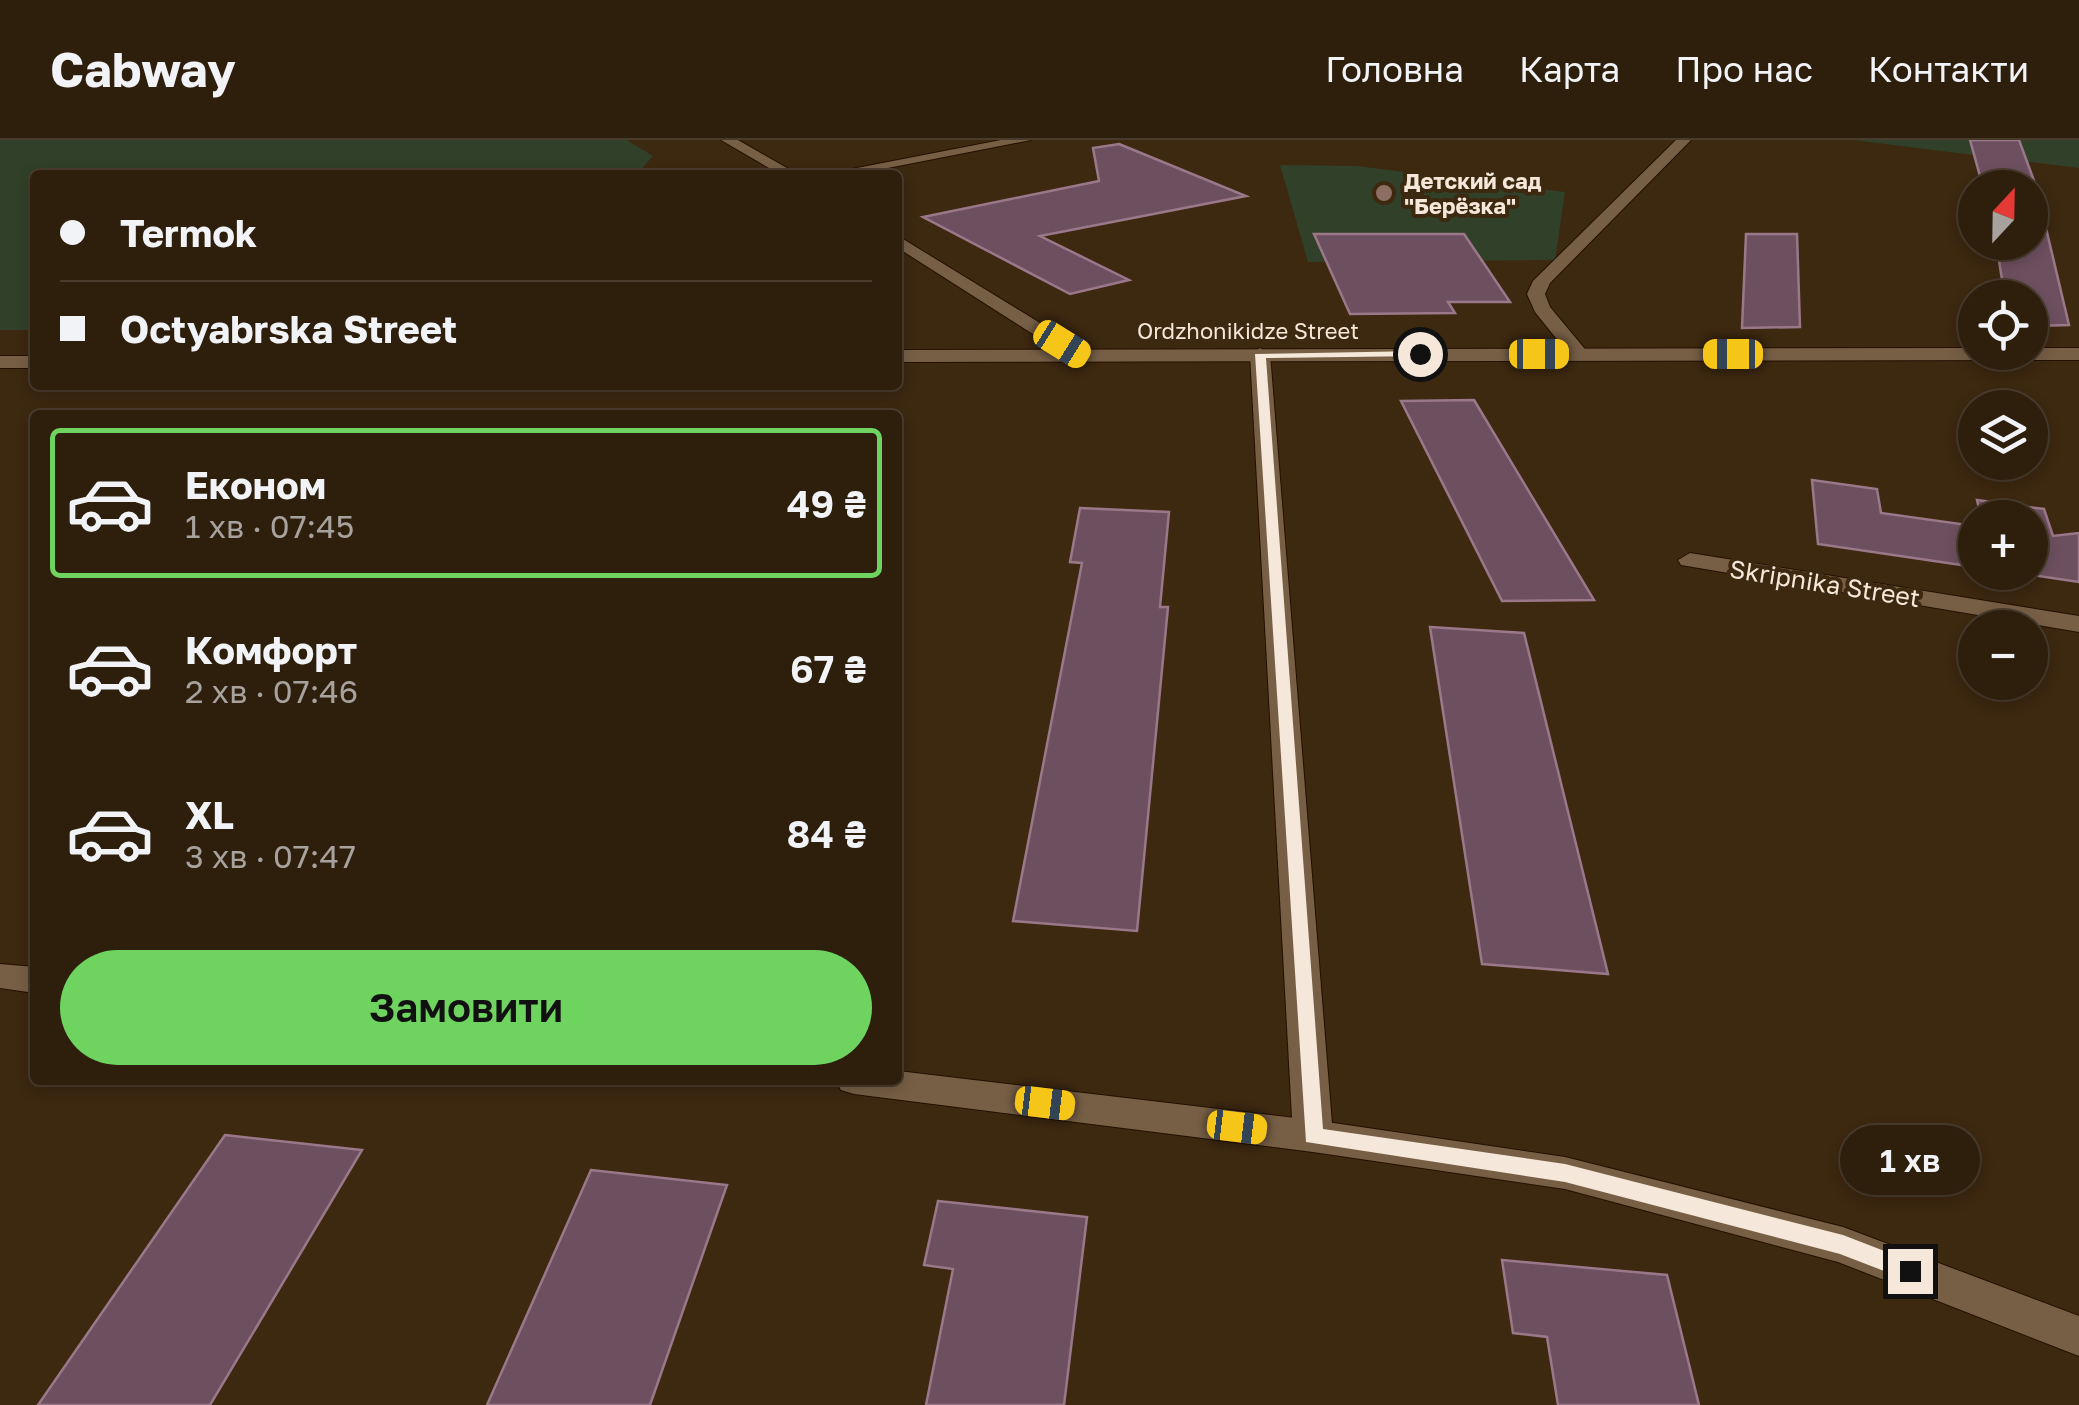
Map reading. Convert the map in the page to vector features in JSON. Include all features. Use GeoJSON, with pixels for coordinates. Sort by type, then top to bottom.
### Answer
{"type":"FeatureCollection","features":[{"type":"Feature","properties":{"kind":"street"},"geometry":{"type":"LineString","coordinates":[[728,140],[783,170]]}},
{"type":"Feature","properties":{"kind":"street"},"geometry":{"type":"LineString","coordinates":[[856,170],[1024,140]]}},
{"type":"Feature","properties":{"kind":"street"},"geometry":{"type":"LineString","coordinates":[[1579,354],[1541,308],[1536,294],[1542,281],[1684,140]]}},
{"type":"Feature","properties":{"kind":"street"},"geometry":{"type":"LineString","coordinates":[[902,244],[1080,355]]}},
{"type":"Feature","properties":{"kind":"street"},"geometry":{"type":"LineString","coordinates":[[1260,354],[1313,1136]]}},
{"type":"Feature","properties":{"kind":"street","name":"Ordzhonikidze Street"},"geometry":{"type":"LineString","coordinates":[[902,356],[2079,354]]}},
{"type":"Feature","properties":{"kind":"street"},"geometry":{"type":"LineString","coordinates":[[0,362],[30,362]]}},
{"type":"Feature","properties":{"kind":"street","name":"Skripnika Street"},"geometry":{"type":"LineString","coordinates":[[1690,560],[2079,624]]}},
{"type":"Feature","properties":{"kind":"street"},"geometry":{"type":"LineString","coordinates":[[0,976],[30,979]]}},
{"type":"Feature","properties":{"kind":"street"},"geometry":{"type":"LineString","coordinates":[[895,1085],[1313,1136],[1565,1173],[1843,1245],[2079,1336]]}},
{"type":"Feature","properties":{"kind":"green space"},"geometry":{"type":"Polygon","coordinates":[[[0,140],[627,140],[653,156],[640,170],[30,170],[30,330],[0,330],[0,140]]]}},
{"type":"Feature","properties":{"kind":"green space"},"geometry":{"type":"Polygon","coordinates":[[[1853,140],[2079,140],[2079,168],[1853,140]]]}},
{"type":"Feature","properties":{"kind":"green space"},"geometry":{"type":"Polygon","coordinates":[[[1280,165],[1357,166],[1565,192],[1555,260],[1308,262],[1280,165]]]}},
{"type":"Feature","properties":{"kind":"building"},"geometry":{"type":"Polygon","coordinates":[[[1970,140],[2019,140],[2030,170],[1978,170],[1970,140]]]}},
{"type":"Feature","properties":{"kind":"building"},"geometry":{"type":"Polygon","coordinates":[[[1119,144],[1246,196],[1040,236],[1129,280],[1070,294],[923,217],[1099,181],[1093,148],[1119,144]]]}},
{"type":"Feature","properties":{"kind":"building"},"geometry":{"type":"Polygon","coordinates":[[[1314,234],[1464,234],[1510,302],[1448,302],[1455,313],[1350,314],[1314,234]]]}},
{"type":"Feature","properties":{"kind":"building"},"geometry":{"type":"Polygon","coordinates":[[[1746,234],[1797,234],[1800,327],[1742,328],[1746,234]]]}},
{"type":"Feature","properties":{"kind":"building"},"geometry":{"type":"Polygon","coordinates":[[[2048,237],[2069,325],[2048,326],[2048,280],[2002,280],[1999,260],[2048,260],[2048,237]]]}},
{"type":"Feature","properties":{"kind":"building"},"geometry":{"type":"Polygon","coordinates":[[[1474,400],[1594,600],[1502,601],[1401,401],[1474,400]]]}},
{"type":"Feature","properties":{"kind":"building"},"geometry":{"type":"Polygon","coordinates":[[[1812,480],[1877,489],[1881,513],[1958,524],[1958,565],[1818,544],[1812,480]]]}},
{"type":"Feature","properties":{"kind":"building"},"geometry":{"type":"Polygon","coordinates":[[[1080,508],[1169,512],[1160,607],[1168,607],[1137,931],[1013,921],[1082,563],[1070,562],[1080,508]]]}},
{"type":"Feature","properties":{"kind":"building"},"geometry":{"type":"Polygon","coordinates":[[[2048,521],[2053,536],[2079,533],[2079,582],[2048,577],[2048,521]]]}},
{"type":"Feature","properties":{"kind":"building"},"geometry":{"type":"Polygon","coordinates":[[[1430,627],[1524,633],[1608,974],[1482,964],[1430,627]]]}},
{"type":"Feature","properties":{"kind":"building"},"geometry":{"type":"Polygon","coordinates":[[[225,1135],[362,1150],[210,1405],[38,1405],[225,1135]]]}},
{"type":"Feature","properties":{"kind":"building"},"geometry":{"type":"Polygon","coordinates":[[[591,1170],[727,1185],[650,1405],[487,1405],[591,1170]]]}},
{"type":"Feature","properties":{"kind":"building"},"geometry":{"type":"Polygon","coordinates":[[[938,1201],[1087,1217],[1064,1405],[926,1405],[953,1269],[924,1265],[938,1201]]]}},
{"type":"Feature","properties":{"kind":"building"},"geometry":{"type":"Polygon","coordinates":[[[1502,1260],[1667,1275],[1699,1405],[1558,1405],[1547,1337],[1513,1333],[1502,1260]]]}},
{"type":"Feature","properties":{"kind":"place","name":"Детский сад \"Берёзка\""},"geometry":{"type":"Point","coordinates":[1384,193]}},
{"type":"Feature","properties":{"kind":"route"},"geometry":{"type":"LineString","coordinates":[[1420,354],[1260,354],[1313,1136],[1565,1173],[1843,1245],[1910,1271]]}}]}
